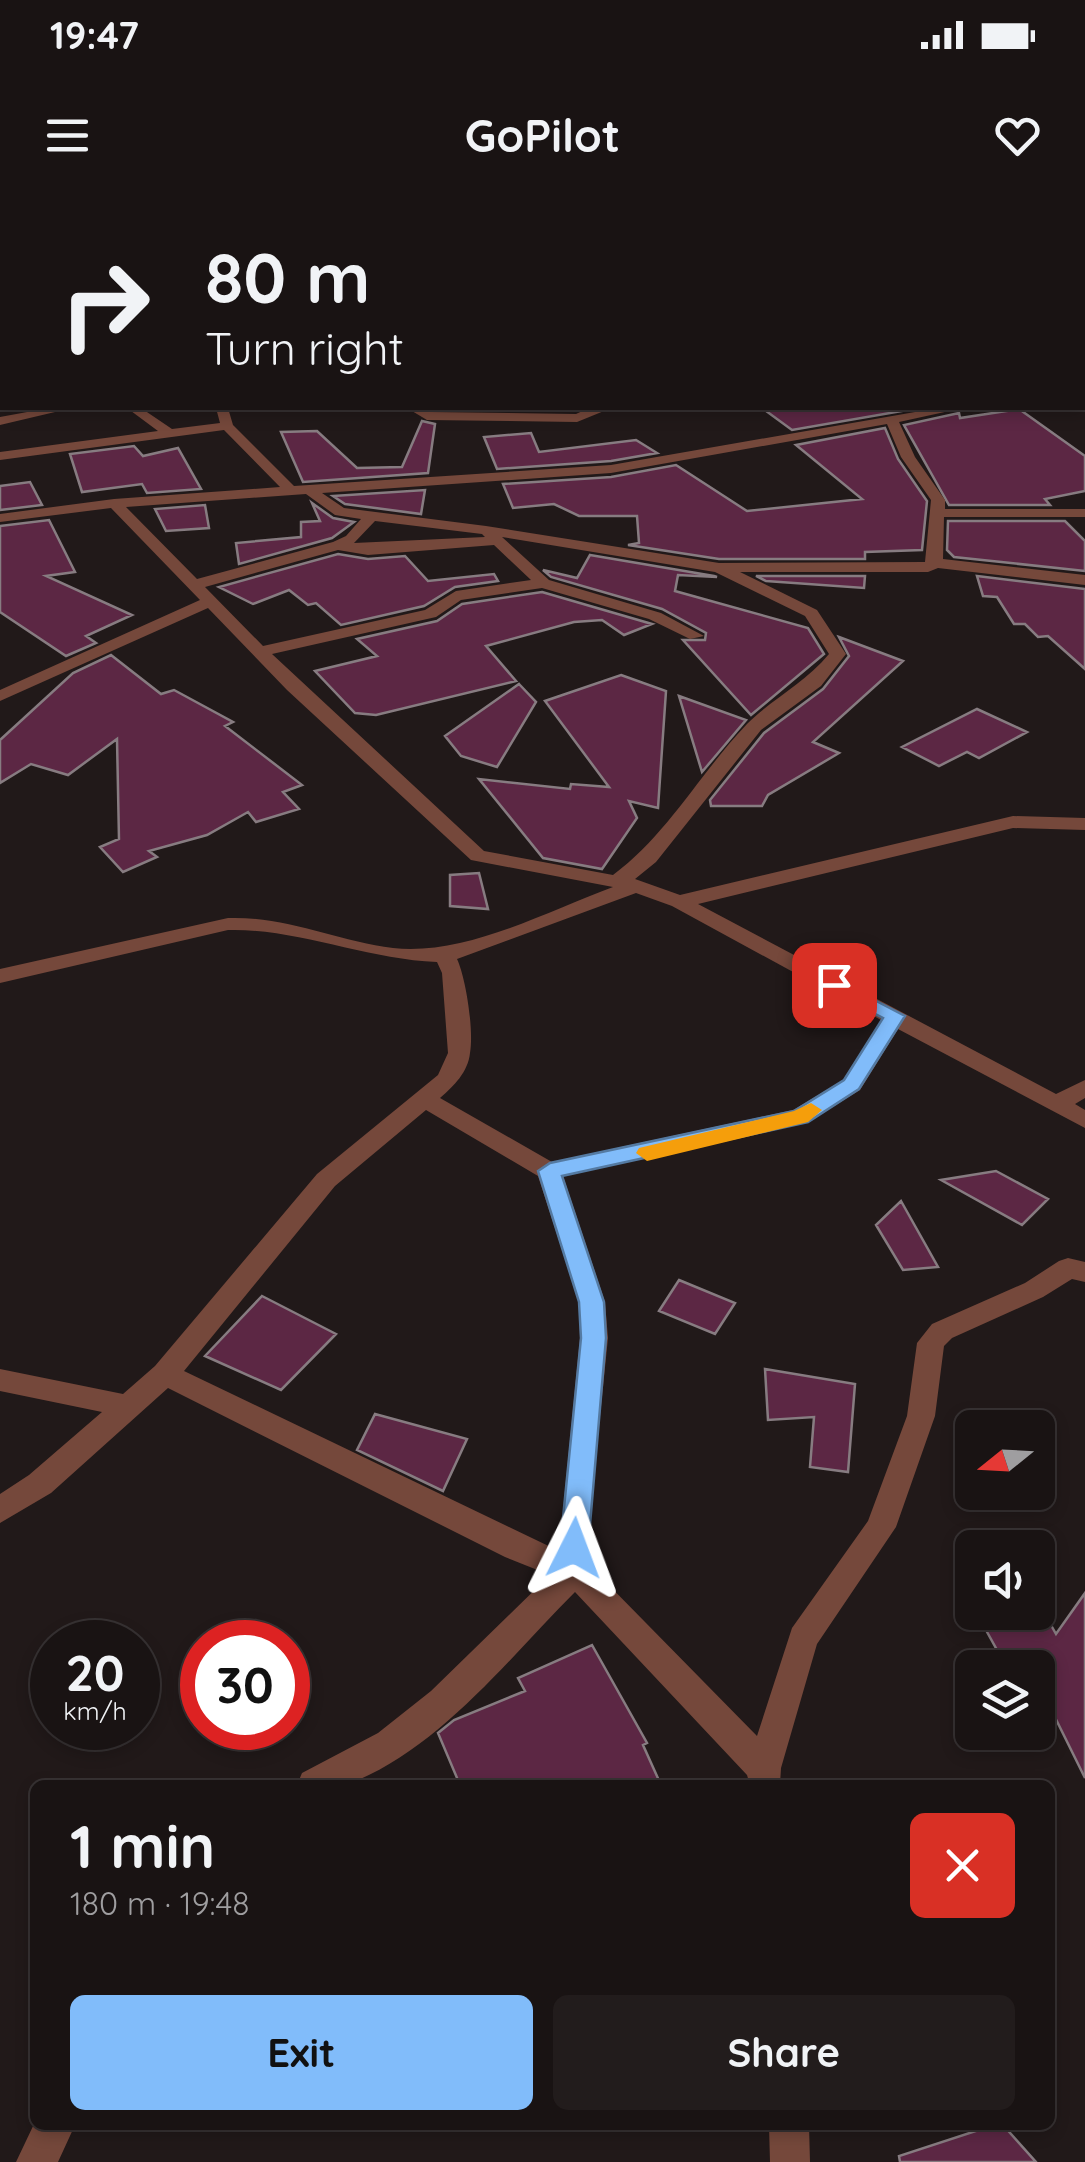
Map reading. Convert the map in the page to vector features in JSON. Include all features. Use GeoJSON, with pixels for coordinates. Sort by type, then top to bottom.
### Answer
{"type":"FeatureCollection","features":[{"type":"Feature","properties":{"kind":"street"},"geometry":{"type":"LineString","coordinates":[[0,422],[57,410]]}},
{"type":"Feature","properties":{"kind":"street"},"geometry":{"type":"LineString","coordinates":[[136,410],[169,432]]}},
{"type":"Feature","properties":{"kind":"street"},"geometry":{"type":"LineString","coordinates":[[223,410],[227,426],[291,492]]}},
{"type":"Feature","properties":{"kind":"street"},"geometry":{"type":"LineString","coordinates":[[416,410],[427,416],[576,418],[591,416],[597,410]]}},
{"type":"Feature","properties":{"kind":"street"},"geometry":{"type":"LineString","coordinates":[[0,518],[114,503],[611,469],[892,420],[912,411]]}},
{"type":"Feature","properties":{"kind":"street"},"geometry":{"type":"LineString","coordinates":[[892,420],[908,457],[938,500],[935,564]]}},
{"type":"Feature","properties":{"kind":"street"},"geometry":{"type":"LineString","coordinates":[[0,456],[227,426]]}},
{"type":"Feature","properties":{"kind":"street"},"geometry":{"type":"LineString","coordinates":[[309,490],[340,512],[719,568],[935,564],[1085,580]]}},
{"type":"Feature","properties":{"kind":"street"},"geometry":{"type":"LineString","coordinates":[[114,503],[260,652],[478,856],[638,886]]}},
{"type":"Feature","properties":{"kind":"street"},"geometry":{"type":"LineString","coordinates":[[938,513],[1085,513]]}},
{"type":"Feature","properties":{"kind":"street"},"geometry":{"type":"LineString","coordinates":[[194,584],[338,545],[350,539],[370,516]]}},
{"type":"Feature","properties":{"kind":"street"},"geometry":{"type":"LineString","coordinates":[[338,545],[368,550],[492,535]]}},
{"type":"Feature","properties":{"kind":"street"},"geometry":{"type":"LineString","coordinates":[[492,535],[543,583]]}},
{"type":"Feature","properties":{"kind":"street"},"geometry":{"type":"LineString","coordinates":[[719,568],[812,612],[838,654],[815,682],[755,726],[649,858],[620,880],[679,902],[1085,1120]]}},
{"type":"Feature","properties":{"kind":"street"},"geometry":{"type":"LineString","coordinates":[[260,652],[430,614],[456,596],[543,583],[655,616],[696,636]]}},
{"type":"Feature","properties":{"kind":"street"},"geometry":{"type":"LineString","coordinates":[[0,696],[210,601]]}},
{"type":"Feature","properties":{"kind":"street"},"geometry":{"type":"LineString","coordinates":[[679,902],[1013,822],[1085,824]]}},
{"type":"Feature","properties":{"kind":"street"},"geometry":{"type":"LineString","coordinates":[[0,976],[228,924],[256,924],[392,954],[445,956],[638,886]]}},
{"type":"Feature","properties":{"kind":"street"},"geometry":{"type":"LineString","coordinates":[[0,1510],[40,1484],[165,1374],[326,1180],[448,1079],[459,1053],[453,973],[445,956]]}},
{"type":"Feature","properties":{"kind":"street"},"geometry":{"type":"LineString","coordinates":[[423,1098],[550,1171],[800,1116],[852,1084],[894,1016]]}},
{"type":"Feature","properties":{"kind":"street"},"geometry":{"type":"LineString","coordinates":[[1054,1105],[1085,1088]]}},
{"type":"Feature","properties":{"kind":"street"},"geometry":{"type":"LineString","coordinates":[[323,1780],[390,1744],[442,1702],[574,1571],[574,1524],[594,1338],[592,1302],[550,1171]]}},
{"type":"Feature","properties":{"kind":"street"},"geometry":{"type":"LineString","coordinates":[[765,1777],[803,1638],[880,1528],[921,1416],[930,1343],[942,1331],[1034,1290],[1068,1268],[1085,1272]]}},
{"type":"Feature","properties":{"kind":"street"},"geometry":{"type":"LineString","coordinates":[[165,1374],[516,1548],[574,1571],[765,1777]]}},
{"type":"Feature","properties":{"kind":"street"},"geometry":{"type":"LineString","coordinates":[[0,1380],[127,1406]]}},
{"type":"Feature","properties":{"kind":"street"},"geometry":{"type":"LineString","coordinates":[[36,2162],[52,2130]]}},
{"type":"Feature","properties":{"kind":"street"},"geometry":{"type":"LineString","coordinates":[[789,2130],[790,2162]]}},
{"type":"Feature","properties":{"kind":"building"},"geometry":{"type":"Polygon","coordinates":[[[765,410],[907,410],[792,430],[765,410]]]}},
{"type":"Feature","properties":{"kind":"building"},"geometry":{"type":"Polygon","coordinates":[[[1020,410],[1085,456],[1085,491],[1045,499],[1050,505],[949,505],[904,425],[959,413],[960,418],[1020,410]]]}},
{"type":"Feature","properties":{"kind":"building"},"geometry":{"type":"Polygon","coordinates":[[[422,421],[435,424],[428,473],[303,482],[281,432],[317,431],[357,468],[402,467],[422,421]]]}},
{"type":"Feature","properties":{"kind":"building"},"geometry":{"type":"Polygon","coordinates":[[[885,428],[898,459],[927,501],[922,550],[865,552],[865,559],[719,559],[628,545],[639,543],[637,516],[579,516],[554,504],[513,508],[503,484],[611,477],[676,465],[747,511],[862,499],[796,445],[885,428]]]}},
{"type":"Feature","properties":{"kind":"building"},"geometry":{"type":"Polygon","coordinates":[[[531,433],[539,452],[636,440],[657,453],[611,461],[497,469],[484,437],[531,433]]]}},
{"type":"Feature","properties":{"kind":"building"},"geometry":{"type":"Polygon","coordinates":[[[134,446],[143,456],[178,448],[201,489],[147,493],[142,484],[82,492],[70,454],[134,446]]]}},
{"type":"Feature","properties":{"kind":"building"},"geometry":{"type":"Polygon","coordinates":[[[30,482],[42,505],[0,510],[0,486],[30,482]]]}},
{"type":"Feature","properties":{"kind":"building"},"geometry":{"type":"Polygon","coordinates":[[[425,490],[421,514],[345,504],[333,496],[425,490]]]}},
{"type":"Feature","properties":{"kind":"building"},"geometry":{"type":"Polygon","coordinates":[[[312,503],[333,518],[354,522],[332,538],[239,564],[236,543],[301,537],[301,522],[320,521],[312,503]]]}},
{"type":"Feature","properties":{"kind":"building"},"geometry":{"type":"Polygon","coordinates":[[[205,505],[209,528],[166,531],[155,509],[205,505]]]}},
{"type":"Feature","properties":{"kind":"building"},"geometry":{"type":"Polygon","coordinates":[[[49,520],[75,572],[46,576],[132,615],[86,636],[96,643],[66,656],[0,612],[0,526],[49,520]]]}},
{"type":"Feature","properties":{"kind":"building"},"geometry":{"type":"Polygon","coordinates":[[[948,521],[1065,521],[1085,541],[1085,571],[954,557],[947,550],[948,521]]]}},
{"type":"Feature","properties":{"kind":"building"},"geometry":{"type":"Polygon","coordinates":[[[338,554],[368,559],[405,556],[428,581],[494,574],[498,581],[455,587],[424,606],[341,625],[316,603],[308,605],[289,590],[253,604],[219,587],[338,554]]]}},
{"type":"Feature","properties":{"kind":"building"},"geometry":{"type":"Polygon","coordinates":[[[590,555],[717,577],[678,575],[675,591],[808,628],[824,654],[751,715],[683,640],[705,640],[706,633],[662,609],[551,577],[543,570],[577,578],[590,555]]]}},
{"type":"Feature","properties":{"kind":"building"},"geometry":{"type":"Polygon","coordinates":[[[756,576],[865,576],[864,588],[766,581],[756,576]]]}},
{"type":"Feature","properties":{"kind":"building"},"geometry":{"type":"Polygon","coordinates":[[[977,576],[1085,589],[1085,669],[1048,636],[1038,637],[1025,624],[1014,624],[997,597],[983,596],[977,576]]]}},
{"type":"Feature","properties":{"kind":"building"},"geometry":{"type":"Polygon","coordinates":[[[542,592],[652,624],[624,635],[602,620],[574,622],[486,646],[516,681],[376,715],[355,713],[315,671],[377,656],[357,639],[437,621],[462,604],[542,592]]]}},
{"type":"Feature","properties":{"kind":"building"},"geometry":{"type":"Polygon","coordinates":[[[839,637],[903,661],[813,742],[839,753],[768,795],[762,806],[711,806],[710,800],[764,733],[823,689],[849,656],[839,637]]]}},
{"type":"Feature","properties":{"kind":"building"},"geometry":{"type":"Polygon","coordinates":[[[111,655],[161,694],[174,690],[233,722],[225,726],[302,785],[283,792],[299,809],[256,822],[248,812],[207,835],[149,851],[157,857],[123,872],[100,847],[119,839],[117,739],[68,775],[31,764],[0,783],[0,740],[73,673],[111,655]]]}},
{"type":"Feature","properties":{"kind":"building"},"geometry":{"type":"Polygon","coordinates":[[[621,675],[666,691],[658,808],[629,801],[637,818],[602,869],[543,858],[479,779],[570,789],[571,784],[609,787],[545,701],[621,675]]]}},
{"type":"Feature","properties":{"kind":"building"},"geometry":{"type":"Polygon","coordinates":[[[519,684],[536,702],[497,767],[461,756],[445,736],[519,684]]]}},
{"type":"Feature","properties":{"kind":"building"},"geometry":{"type":"Polygon","coordinates":[[[679,696],[746,720],[702,772],[679,696]]]}},
{"type":"Feature","properties":{"kind":"building"},"geometry":{"type":"Polygon","coordinates":[[[977,709],[1027,732],[979,758],[967,752],[939,766],[902,747],[977,709]]]}},
{"type":"Feature","properties":{"kind":"building"},"geometry":{"type":"Polygon","coordinates":[[[479,873],[488,909],[450,906],[450,875],[479,873]]]}},
{"type":"Feature","properties":{"kind":"building"},"geometry":{"type":"Polygon","coordinates":[[[996,1171],[1048,1199],[1022,1225],[941,1180],[996,1171]]]}},
{"type":"Feature","properties":{"kind":"building"},"geometry":{"type":"Polygon","coordinates":[[[901,1201],[938,1267],[903,1270],[876,1225],[901,1201]]]}},
{"type":"Feature","properties":{"kind":"building"},"geometry":{"type":"Polygon","coordinates":[[[679,1280],[735,1303],[715,1334],[659,1311],[679,1280]]]}},
{"type":"Feature","properties":{"kind":"building"},"geometry":{"type":"Polygon","coordinates":[[[262,1296],[336,1334],[281,1390],[205,1356],[262,1296]]]}},
{"type":"Feature","properties":{"kind":"building"},"geometry":{"type":"Polygon","coordinates":[[[765,1369],[855,1384],[848,1472],[810,1467],[814,1417],[768,1420],[765,1369]]]}},
{"type":"Feature","properties":{"kind":"building"},"geometry":{"type":"Polygon","coordinates":[[[375,1414],[467,1439],[443,1491],[357,1450],[375,1414]]]}},
{"type":"Feature","properties":{"kind":"building"},"geometry":{"type":"Polygon","coordinates":[[[1085,1593],[1085,1778],[1055,1717],[1055,1650],[997,1650],[986,1630],[1054,1630],[1056,1634],[1085,1593]]]}},
{"type":"Feature","properties":{"kind":"building"},"geometry":{"type":"Polygon","coordinates":[[[592,1645],[647,1743],[643,1745],[659,1780],[458,1780],[438,1733],[454,1720],[525,1691],[518,1678],[592,1645]]]}},
{"type":"Feature","properties":{"kind":"building"},"geometry":{"type":"Polygon","coordinates":[[[979,2130],[1007,2130],[1036,2162],[900,2162],[899,2156],[979,2130]]]}},
{"type":"Feature","properties":{"kind":"slow traffic"},"geometry":{"type":"LineString","coordinates":[[647,1153],[800,1116],[811,1110]]}},
{"type":"Feature","properties":{"kind":"route"},"geometry":{"type":"LineString","coordinates":[[574,1548],[594,1338],[592,1302],[550,1171],[648,1153],[800,1116],[852,1084],[894,1016],[834,985]]}}]}
